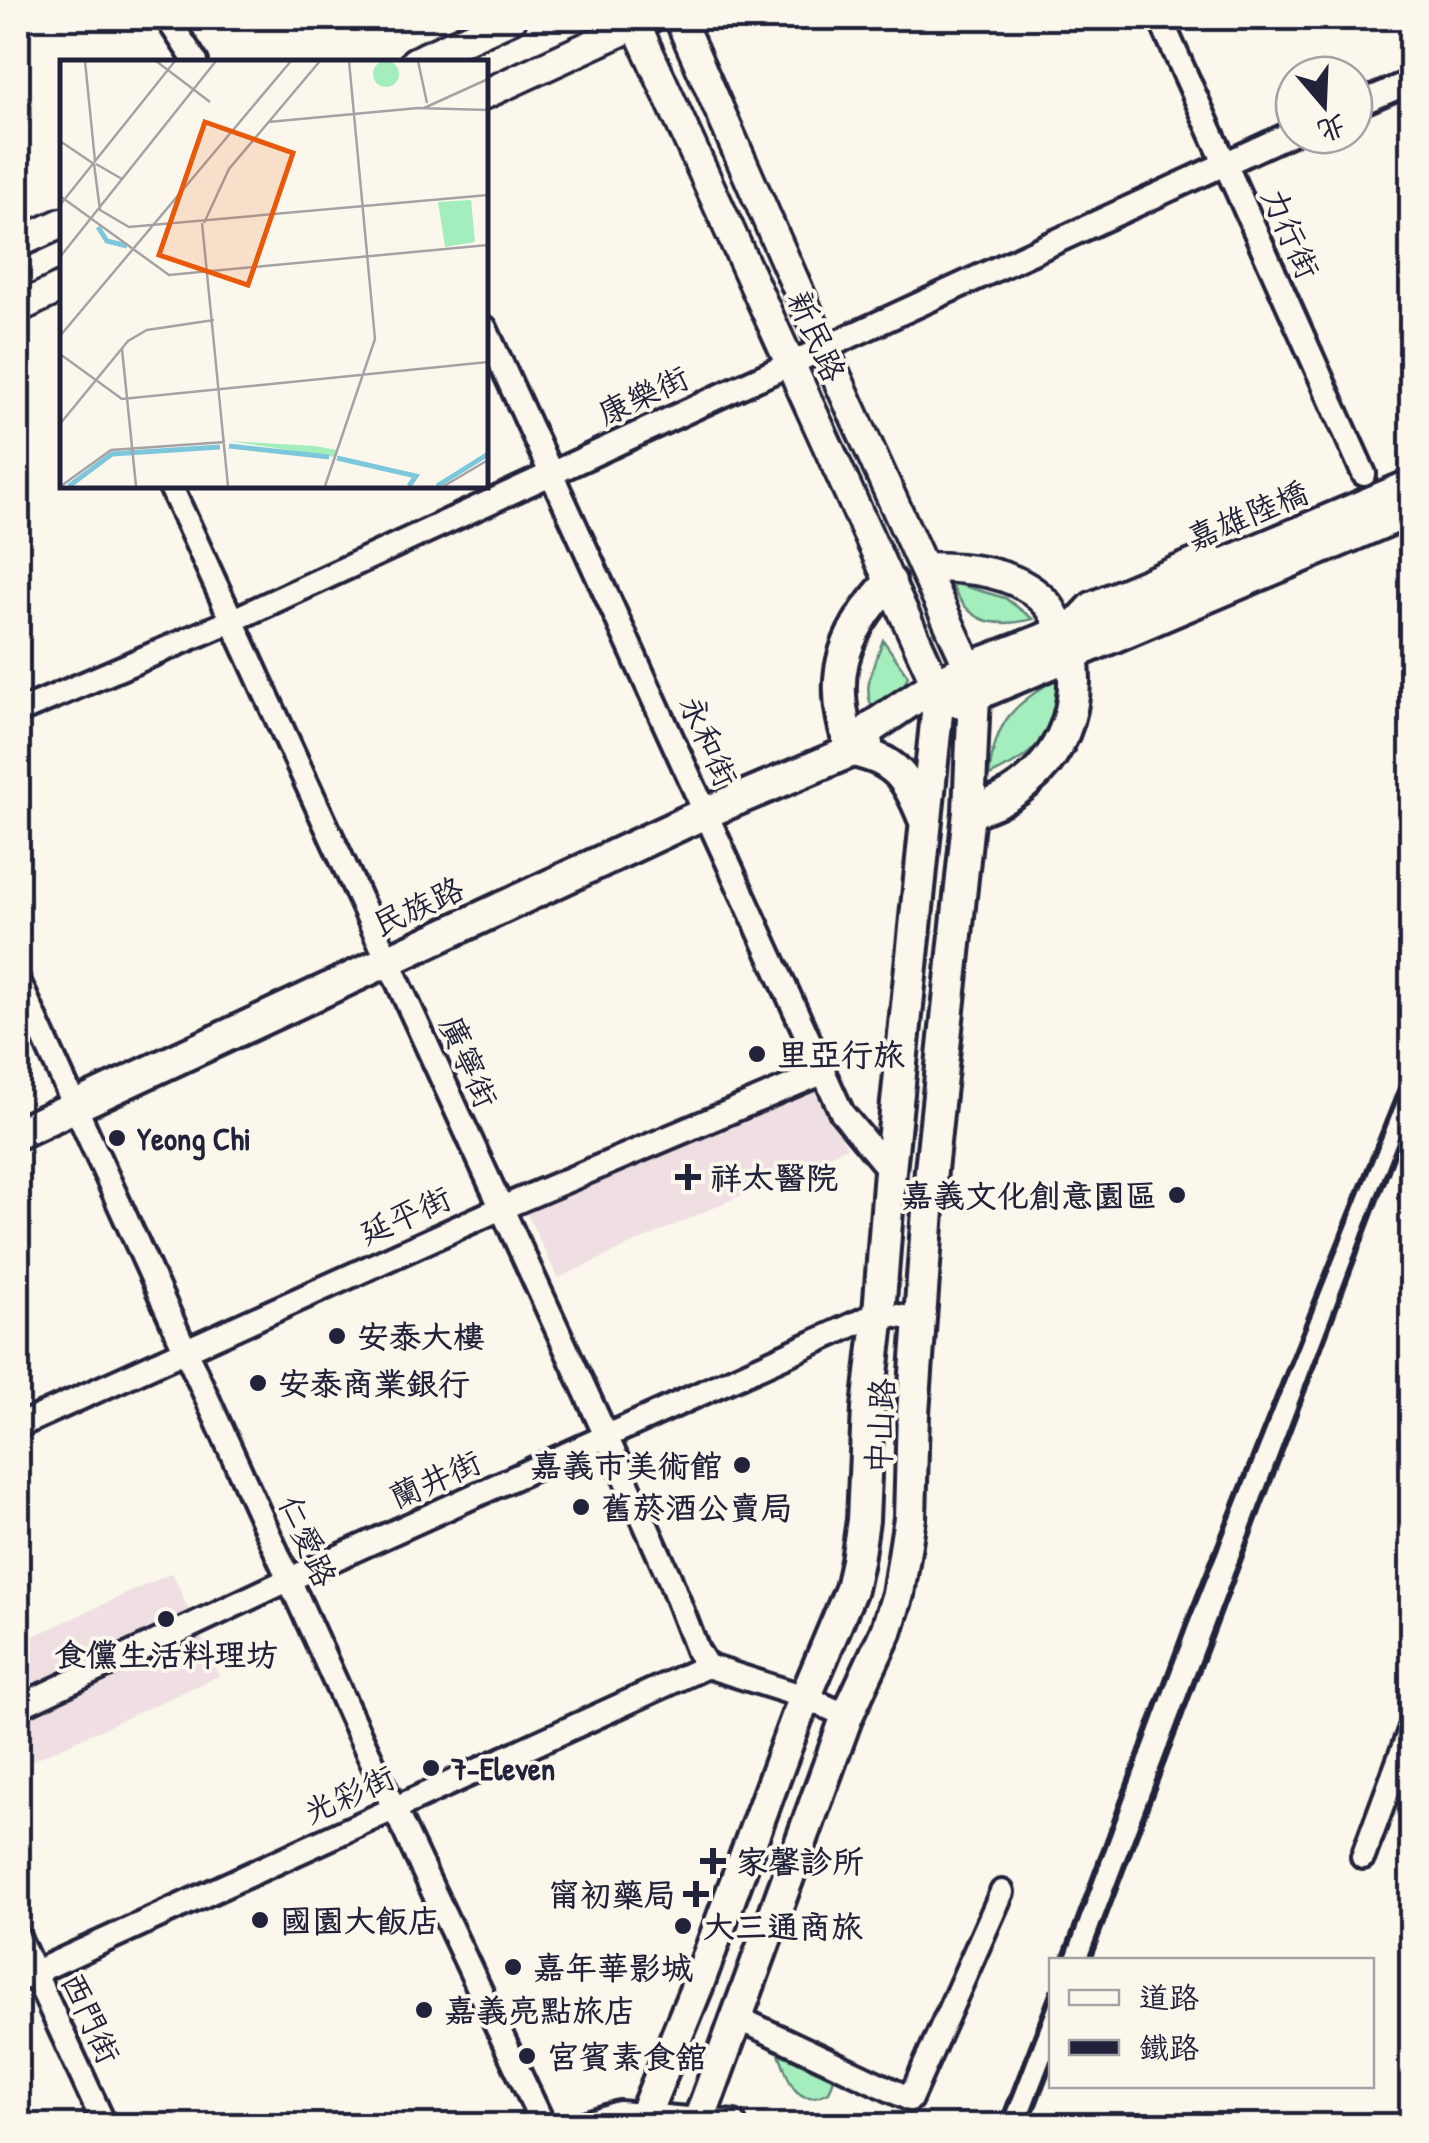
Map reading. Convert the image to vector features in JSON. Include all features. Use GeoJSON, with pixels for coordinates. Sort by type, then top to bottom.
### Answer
{"type":"FeatureCollection","features":[{"type":"Feature","properties":{"kind":"main road","name":"嘉雄陸橋"},"geometry":{"type":"LineString","coordinates":[[1107,625],[1412,485]]}},
{"type":"Feature","properties":{"kind":"main road","name":"嘉雄陸橋"},"geometry":{"type":"LineString","coordinates":[[1107,625],[1412,510]]}},
{"type":"Feature","properties":{"kind":"main road"},"geometry":{"type":"LineString","coordinates":[[890,582],[859,620],[847,642],[841,666],[839,707],[852,751],[880,756],[898,772],[911,786],[925,823]]}},
{"type":"Feature","properties":{"kind":"main road","name":"民族路"},"geometry":{"type":"LineString","coordinates":[[18,1133],[705,812],[852,751],[872,727],[1107,625]]}},
{"type":"Feature","properties":{"kind":"main road"},"geometry":{"type":"LineString","coordinates":[[969,812],[1014,793],[1034,776],[1061,741],[1076,697],[1068,644]]}},
{"type":"Feature","properties":{"kind":"main road","name":"中山路"},"geometry":{"type":"LineString","coordinates":[[698,2123],[847,1716],[886,1632],[898,1594],[910,1518],[913,1413],[930,1185],[969,812],[972,681]]}},
{"type":"Feature","properties":{"kind":"main road","name":"中山路"},"geometry":{"type":"LineString","coordinates":[[642,2120],[698,1984],[858,1560],[864,1520],[868,1408],[936,698]]}},
{"type":"Feature","properties":{"kind":"main road"},"geometry":{"type":"LineString","coordinates":[[890,1171],[930,1185]]}},
{"type":"Feature","properties":{"kind":"street"},"geometry":{"type":"LineString","coordinates":[[167,18],[195,60]]}},
{"type":"Feature","properties":{"kind":"street"},"geometry":{"type":"LineString","coordinates":[[420,60],[512,18]]}},
{"type":"Feature","properties":{"kind":"street","name":"新民路"},"geometry":{"type":"LineString","coordinates":[[679,18],[972,681]]}},
{"type":"Feature","properties":{"kind":"street","name":"力行街"},"geometry":{"type":"LineString","coordinates":[[1160,18],[1364,474]]}},
{"type":"Feature","properties":{"kind":"street"},"geometry":{"type":"LineString","coordinates":[[488,93],[641,20]]}},
{"type":"Feature","properties":{"kind":"street","name":"新民路"},"geometry":{"type":"LineString","coordinates":[[641,20],[890,582],[936,698]]}},
{"type":"Feature","properties":{"kind":"street"},"geometry":{"type":"LineString","coordinates":[[1374,97],[1412,81]]}},
{"type":"Feature","properties":{"kind":"street","name":"康樂街"},"geometry":{"type":"LineString","coordinates":[[18,712],[231,621],[1274,141]]}},
{"type":"Feature","properties":{"kind":"street"},"geometry":{"type":"LineString","coordinates":[[18,243],[60,231]]}},
{"type":"Feature","properties":{"kind":"street"},"geometry":{"type":"LineString","coordinates":[[18,308],[60,288]]}},
{"type":"Feature","properties":{"kind":"street","name":"永和街"},"geometry":{"type":"LineString","coordinates":[[488,335],[842,1114],[890,1171]]}},
{"type":"Feature","properties":{"kind":"street"},"geometry":{"type":"LineString","coordinates":[[1107,625],[1412,470]]}},
{"type":"Feature","properties":{"kind":"street","name":"廣寧街"},"geometry":{"type":"LineString","coordinates":[[171,488],[607,1438],[697,1650],[708,1666]]}},
{"type":"Feature","properties":{"kind":"street"},"geometry":{"type":"LineString","coordinates":[[1107,625],[1412,524]]}},
{"type":"Feature","properties":{"kind":"street"},"geometry":{"type":"LineString","coordinates":[[923,567],[987,571],[1007,579],[1048,604],[1068,644]]}},
{"type":"Feature","properties":{"kind":"street","name":"仁愛路"},"geometry":{"type":"LineString","coordinates":[[18,980],[394,1809],[544,2126]]}},
{"type":"Feature","properties":{"kind":"street","name":"延平街"},"geometry":{"type":"LineString","coordinates":[[18,1426],[499,1209],[824,1072]]}},
{"type":"Feature","properties":{"kind":"street"},"geometry":{"type":"LineString","coordinates":[[880,1314],[922,1320]]}},
{"type":"Feature","properties":{"kind":"street","name":"蘭井街"},"geometry":{"type":"LineString","coordinates":[[18,1707],[290,1579],[880,1314]]}},
{"type":"Feature","properties":{"kind":"street"},"geometry":{"type":"LineString","coordinates":[[708,1666],[806,1697],[847,1716]]}},
{"type":"Feature","properties":{"kind":"street","name":"光彩街"},"geometry":{"type":"LineString","coordinates":[[26,1976],[708,1666]]}},
{"type":"Feature","properties":{"kind":"street"},"geometry":{"type":"LineString","coordinates":[[1364,1857],[1412,1724]]}},
{"type":"Feature","properties":{"kind":"street"},"geometry":{"type":"LineString","coordinates":[[736,2017],[910,2100],[1002,1892]]}},
{"type":"Feature","properties":{"kind":"street","name":"西門街"},"geometry":{"type":"LineString","coordinates":[[18,1937],[26,1976],[105,2126]]}},
{"type":"Feature","properties":{"kind":"street"},"geometry":{"type":"LineString","coordinates":[[577,2126],[620,2113],[642,2120],[735,2126]]}},
{"type":"Feature","properties":{"kind":"shaded area","name":"祥太醫院"},"geometry":{"type":"Polygon","coordinates":[[[812,1085],[847,1147],[558,1278],[524,1208],[812,1085]]]}},
{"type":"Feature","properties":{"kind":"shaded area"},"geometry":{"type":"Polygon","coordinates":[[[172,1573],[219,1676],[20,1766],[18,1643],[172,1573]]]}},
{"type":"Feature","properties":{"kind":"green space"},"geometry":{"type":"Polygon","coordinates":[[[950,582],[1005,598],[1033,619],[1005,623],[982,619],[965,606],[950,582]]]}},
{"type":"Feature","properties":{"kind":"green space"},"geometry":{"type":"Polygon","coordinates":[[[883,640],[908,676],[901,693],[877,714],[868,687],[883,640]]]}},
{"type":"Feature","properties":{"kind":"green space"},"geometry":{"type":"Polygon","coordinates":[[[1057,678],[1061,711],[1046,734],[1023,757],[989,776],[996,741],[1008,717],[1057,678]]]}},
{"type":"Feature","properties":{"kind":"green space"},"geometry":{"type":"Polygon","coordinates":[[[779,2053],[834,2079],[829,2092],[817,2097],[800,2094],[790,2082],[779,2053]]]}},
{"type":"Feature","properties":{"kind":"railway"},"geometry":{"type":"LineString","coordinates":[[1064,1958],[1185,1628],[1412,1058]]}},
{"type":"Feature","properties":{"kind":"railway"},"geometry":{"type":"LineString","coordinates":[[1090,1958],[1412,1107]]}},
{"type":"Feature","properties":{"kind":"railway"},"geometry":{"type":"LineString","coordinates":[[1399,1198],[1412,1156]]}},
{"type":"Feature","properties":{"kind":"railway"},"geometry":{"type":"LineString","coordinates":[[1000,2126],[1049,1999]]}},
{"type":"Feature","properties":{"kind":"railway"},"geometry":{"type":"LineString","coordinates":[[1027,2126],[1049,2069]]}},
{"type":"Feature","properties":{"kind":"place","name":"里亞行旅"},"geometry":{"type":"Point","coordinates":[757,1054]}},
{"type":"Feature","properties":{"kind":"place","name":"Yeong Chi"},"geometry":{"type":"Point","coordinates":[117,1138]}},
{"type":"Feature","properties":{"kind":"place","name":"祥太醫院"},"geometry":{"type":"Point","coordinates":[688,1177]}},
{"type":"Feature","properties":{"kind":"place","name":"嘉義文化創意園區"},"geometry":{"type":"Point","coordinates":[1177,1195]}},
{"type":"Feature","properties":{"kind":"place","name":"安泰大樓"},"geometry":{"type":"Point","coordinates":[337,1336]}},
{"type":"Feature","properties":{"kind":"place","name":"安泰商業銀行"},"geometry":{"type":"Point","coordinates":[258,1383]}},
{"type":"Feature","properties":{"kind":"place","name":"嘉義市美術館"},"geometry":{"type":"Point","coordinates":[742,1465]}},
{"type":"Feature","properties":{"kind":"place","name":"舊菸酒公賣局"},"geometry":{"type":"Point","coordinates":[581,1507]}},
{"type":"Feature","properties":{"kind":"place","name":"食儻生活料理坊"},"geometry":{"type":"Point","coordinates":[166,1619]}},
{"type":"Feature","properties":{"kind":"place","name":"7-Eleven"},"geometry":{"type":"Point","coordinates":[431,1768]}},
{"type":"Feature","properties":{"kind":"place","name":"家馨診所"},"geometry":{"type":"Point","coordinates":[713,1861]}},
{"type":"Feature","properties":{"kind":"place","name":"甯初藥局"},"geometry":{"type":"Point","coordinates":[696,1894]}},
{"type":"Feature","properties":{"kind":"place","name":"國園大飯店"},"geometry":{"type":"Point","coordinates":[260,1920]}},
{"type":"Feature","properties":{"kind":"place","name":"大三通商旅"},"geometry":{"type":"Point","coordinates":[683,1926]}},
{"type":"Feature","properties":{"kind":"place","name":"嘉年華影城"},"geometry":{"type":"Point","coordinates":[513,1967]}},
{"type":"Feature","properties":{"kind":"place","name":"嘉義亮點旅店"},"geometry":{"type":"Point","coordinates":[424,2010]}},
{"type":"Feature","properties":{"kind":"place","name":"宮賓素食舘"},"geometry":{"type":"Point","coordinates":[527,2056]}}]}
